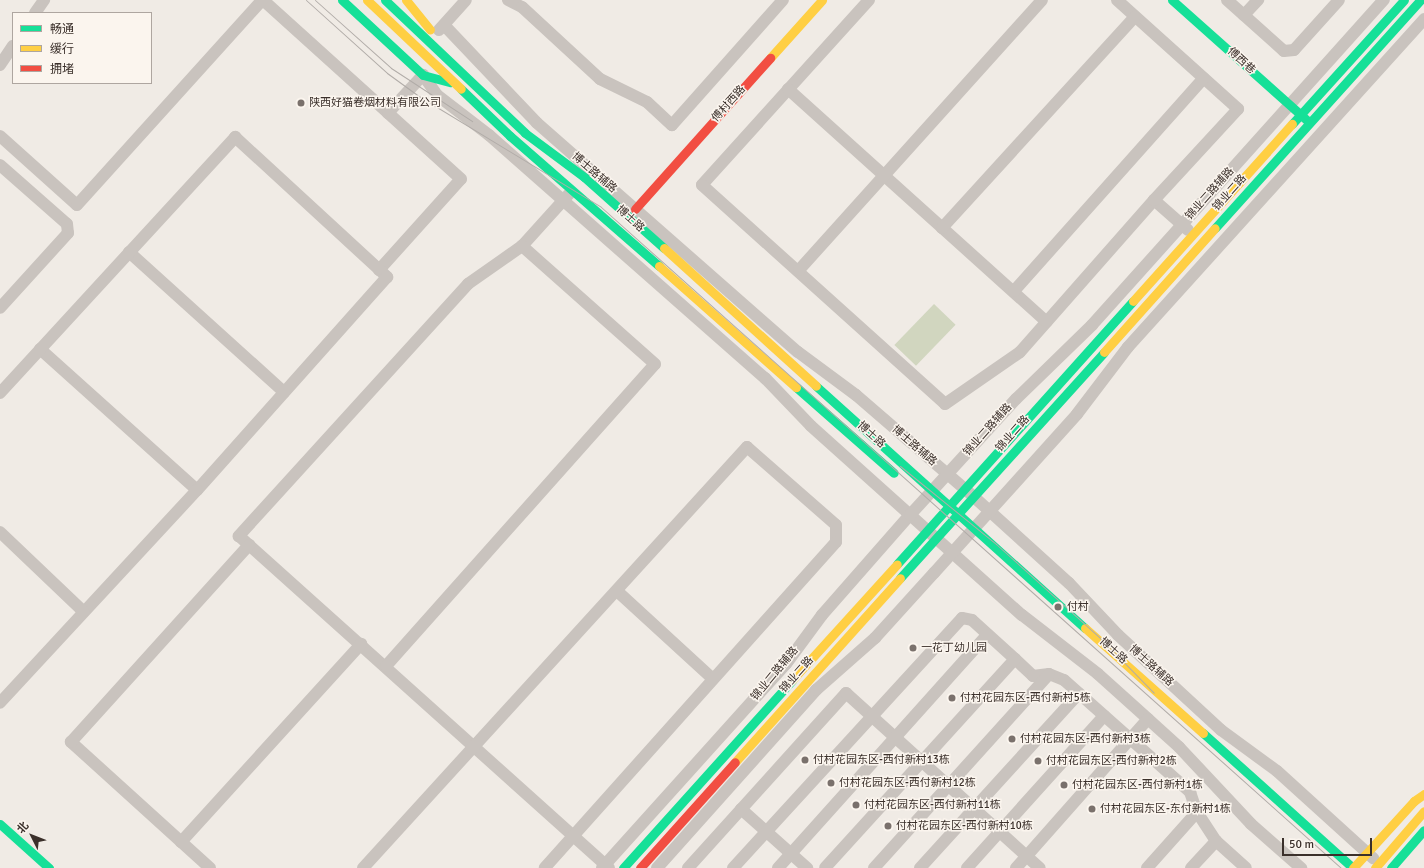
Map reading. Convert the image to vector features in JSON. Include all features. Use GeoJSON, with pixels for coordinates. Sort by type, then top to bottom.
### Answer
{"type":"FeatureCollection","features":[{"type":"Feature","properties":{"kind":"main road"},"geometry":{"type":"LineString","coordinates":[[342,0],[423,75],[451,82]]}},
{"type":"Feature","properties":{"kind":"main road","name":"博士路"},"geometry":{"type":"LineString","coordinates":[[367,0],[451,82],[901,479]]}},
{"type":"Feature","properties":{"kind":"main road"},"geometry":{"type":"LineString","coordinates":[[406,0],[435,35],[457,69]]}},
{"type":"Feature","properties":{"kind":"main road","name":"傅村西路"},"geometry":{"type":"LineString","coordinates":[[635,209],[822,0]]}},
{"type":"Feature","properties":{"kind":"main road","name":"傅西巷"},"geometry":{"type":"LineString","coordinates":[[1172,0],[1310,123]]}},
{"type":"Feature","properties":{"kind":"main road","name":"锦业二路"},"geometry":{"type":"LineString","coordinates":[[640,868],[937,539],[958,530],[960,513],[1197,239],[1301,114],[1404,0]]}},
{"type":"Feature","properties":{"kind":"main road","name":"锦业二路"},"geometry":{"type":"LineString","coordinates":[[623,868],[927,530],[930,505],[950,505],[1197,239],[1310,123],[1420,0]]}},
{"type":"Feature","properties":{"kind":"main road","name":"博士路"},"geometry":{"type":"LineString","coordinates":[[387,2],[525,133],[584,177],[960,513],[1353,868]]}},
{"type":"Feature","properties":{"kind":"main road"},"geometry":{"type":"LineString","coordinates":[[930,505],[976,546]]}},
{"type":"Feature","properties":{"kind":"main road"},"geometry":{"type":"LineString","coordinates":[[1353,868],[1414,801],[1424,794]]}},
{"type":"Feature","properties":{"kind":"main road"},"geometry":{"type":"LineString","coordinates":[[1378,866],[1424,811]]}},
{"type":"Feature","properties":{"kind":"main road"},"geometry":{"type":"LineString","coordinates":[[0,824],[49,868]]}},
{"type":"Feature","properties":{"kind":"main road"},"geometry":{"type":"LineString","coordinates":[[1391,868],[1424,830]]}},
{"type":"Feature","properties":{"kind":"street"},"geometry":{"type":"LineString","coordinates":[[36,12],[44,0]]}},
{"type":"Feature","properties":{"kind":"street"},"geometry":{"type":"LineString","coordinates":[[0,136],[77,204],[262,0],[461,179],[379,270]]}},
{"type":"Feature","properties":{"kind":"street"},"geometry":{"type":"LineString","coordinates":[[435,35],[466,0]]}},
{"type":"Feature","properties":{"kind":"street"},"geometry":{"type":"LineString","coordinates":[[508,0],[522,7],[600,79],[647,102],[672,125],[783,0]]}},
{"type":"Feature","properties":{"kind":"street"},"geometry":{"type":"LineString","coordinates":[[869,0],[702,185],[799,270],[945,404],[1020,352],[1154,200],[1238,109],[1117,0]]}},
{"type":"Feature","properties":{"kind":"street"},"geometry":{"type":"LineString","coordinates":[[799,270],[1042,0]]}},
{"type":"Feature","properties":{"kind":"street"},"geometry":{"type":"LineString","coordinates":[[1227,0],[1284,51],[1294,50],[1339,0]]}},
{"type":"Feature","properties":{"kind":"street"},"geometry":{"type":"LineString","coordinates":[[1244,15],[1258,0]]}},
{"type":"Feature","properties":{"kind":"street","name":"锦业二路辅路"},"geometry":{"type":"LineString","coordinates":[[606,867],[786,664],[822,615],[910,515],[930,505],[933,490],[1016,399],[1092,325],[1384,0]]}},
{"type":"Feature","properties":{"kind":"street"},"geometry":{"type":"LineString","coordinates":[[942,228],[1135,17]]}},
{"type":"Feature","properties":{"kind":"street"},"geometry":{"type":"LineString","coordinates":[[657,868],[816,690],[875,638],[952,553],[958,530],[975,527],[990,511],[1077,414],[1128,347],[1424,19]]}},
{"type":"Feature","properties":{"kind":"street","name":"博士路辅路"},"geometry":{"type":"LineString","coordinates":[[444,25],[537,123],[798,352],[856,395],[990,511],[1069,583],[1118,635],[1221,730],[1277,771],[1367,852],[1378,866]]}},
{"type":"Feature","properties":{"kind":"street"},"geometry":{"type":"LineString","coordinates":[[0,65],[12,47]]}},
{"type":"Feature","properties":{"kind":"street"},"geometry":{"type":"LineString","coordinates":[[388,112],[423,75],[437,95],[489,135],[765,378],[811,426],[952,553],[1022,615],[1098,674],[1148,719],[1179,747],[1251,824],[1301,868]]}},
{"type":"Feature","properties":{"kind":"street"},"geometry":{"type":"LineString","coordinates":[[1014,291],[1204,78]]}},
{"type":"Feature","properties":{"kind":"street"},"geometry":{"type":"LineString","coordinates":[[788,89],[1047,322]]}},
{"type":"Feature","properties":{"kind":"street"},"geometry":{"type":"LineString","coordinates":[[0,393],[235,137],[387,277],[197,490],[83,611],[0,703]]}},
{"type":"Feature","properties":{"kind":"street"},"geometry":{"type":"LineString","coordinates":[[0,165],[67,224],[68,234],[0,308]]}},
{"type":"Feature","properties":{"kind":"street"},"geometry":{"type":"LineString","coordinates":[[572,190],[522,246],[462,290],[239,536],[475,746],[606,867]]}},
{"type":"Feature","properties":{"kind":"street"},"geometry":{"type":"LineString","coordinates":[[1154,200],[1197,239]]}},
{"type":"Feature","properties":{"kind":"street"},"geometry":{"type":"LineString","coordinates":[[386,666],[655,364],[522,246]]}},
{"type":"Feature","properties":{"kind":"street"},"geometry":{"type":"LineString","coordinates":[[129,252],[284,392]]}},
{"type":"Feature","properties":{"kind":"street"},"geometry":{"type":"LineString","coordinates":[[40,349],[197,490]]}},
{"type":"Feature","properties":{"kind":"street"},"geometry":{"type":"LineString","coordinates":[[363,868],[617,591],[747,446],[836,525],[836,542],[544,868]]}},
{"type":"Feature","properties":{"kind":"street"},"geometry":{"type":"LineString","coordinates":[[0,532],[83,611]]}},
{"type":"Feature","properties":{"kind":"street"},"geometry":{"type":"LineString","coordinates":[[210,868],[70,742],[249,545]]}},
{"type":"Feature","properties":{"kind":"street"},"geometry":{"type":"LineString","coordinates":[[617,591],[713,679]]}},
{"type":"Feature","properties":{"kind":"street"},"geometry":{"type":"LineString","coordinates":[[733,868],[962,618],[972,620],[1033,676],[1049,674],[1064,680],[1131,739],[1190,792],[1197,812],[1216,841],[1241,867]]}},
{"type":"Feature","properties":{"kind":"street"},"geometry":{"type":"LineString","coordinates":[[778,868],[987,635]]}},
{"type":"Feature","properties":{"kind":"street"},"geometry":{"type":"LineString","coordinates":[[181,842],[360,644]]}},
{"type":"Feature","properties":{"kind":"street"},"geometry":{"type":"LineString","coordinates":[[826,868],[1015,659]]}},
{"type":"Feature","properties":{"kind":"street"},"geometry":{"type":"LineString","coordinates":[[874,868],[1049,674]]}},
{"type":"Feature","properties":{"kind":"street"},"geometry":{"type":"LineString","coordinates":[[688,868],[846,693],[1040,868]]}},
{"type":"Feature","properties":{"kind":"street"},"geometry":{"type":"LineString","coordinates":[[920,868],[1079,693]]}},
{"type":"Feature","properties":{"kind":"street"},"geometry":{"type":"LineString","coordinates":[[967,868],[1104,716]]}},
{"type":"Feature","properties":{"kind":"street"},"geometry":{"type":"LineString","coordinates":[[1016,868],[1148,719]]}},
{"type":"Feature","properties":{"kind":"street"},"geometry":{"type":"LineString","coordinates":[[741,809],[807,868]]}},
{"type":"Feature","properties":{"kind":"street"},"geometry":{"type":"LineString","coordinates":[[1147,868],[1197,812]]}},
{"type":"Feature","properties":{"kind":"street"},"geometry":{"type":"LineString","coordinates":[[1191,868],[1216,841]]}},
{"type":"Feature","properties":{"kind":"green space"},"geometry":{"type":"Polygon","coordinates":[[[934,304],[956,325],[916,366],[894,345],[934,304]]]}},
{"type":"Feature","properties":{"kind":"tram line"},"geometry":{"type":"LineString","coordinates":[[306,0],[387,73],[417,95],[601,207],[1341,868]]}},
{"type":"Feature","properties":{"kind":"tram line"},"geometry":{"type":"LineString","coordinates":[[315,0],[391,68],[472,121]]}},
{"type":"Feature","properties":{"kind":"tram line"},"geometry":{"type":"LineString","coordinates":[[900,466],[996,544],[1099,637],[1154,693]]}},
{"type":"Feature","properties":{"kind":"traffic: fast"},"geometry":{"type":"LineString","coordinates":[[342,0],[423,75],[450,82]]}},
{"type":"Feature","properties":{"kind":"traffic: fast"},"geometry":{"type":"LineString","coordinates":[[385,0],[525,133],[584,177],[664,248]]}},
{"type":"Feature","properties":{"kind":"traffic: fast"},"geometry":{"type":"LineString","coordinates":[[1172,0],[1308,121]]}},
{"type":"Feature","properties":{"kind":"traffic: fast"},"geometry":{"type":"LineString","coordinates":[[1292,124],[1404,0]]}},
{"type":"Feature","properties":{"kind":"traffic: fast"},"geometry":{"type":"LineString","coordinates":[[1215,228],[1420,0]]}},
{"type":"Feature","properties":{"kind":"traffic: fast"},"geometry":{"type":"LineString","coordinates":[[461,89],[510,136],[659,266]]}},
{"type":"Feature","properties":{"kind":"traffic: fast"},"geometry":{"type":"LineString","coordinates":[[897,564],[1133,301]]}},
{"type":"Feature","properties":{"kind":"traffic: fast"},"geometry":{"type":"LineString","coordinates":[[900,578],[1104,352]]}},
{"type":"Feature","properties":{"kind":"traffic: fast"},"geometry":{"type":"LineString","coordinates":[[816,386],[1085,628]]}},
{"type":"Feature","properties":{"kind":"traffic: fast"},"geometry":{"type":"LineString","coordinates":[[796,387],[894,473]]}},
{"type":"Feature","properties":{"kind":"traffic: fast"},"geometry":{"type":"LineString","coordinates":[[623,868],[792,680]]}},
{"type":"Feature","properties":{"kind":"traffic: fast"},"geometry":{"type":"LineString","coordinates":[[1203,733],[1353,868]]}},
{"type":"Feature","properties":{"kind":"traffic: fast"},"geometry":{"type":"LineString","coordinates":[[0,824],[49,868]]}},
{"type":"Feature","properties":{"kind":"traffic: fast"},"geometry":{"type":"LineString","coordinates":[[1391,868],[1424,830]]}},
{"type":"Feature","properties":{"kind":"traffic: slow"},"geometry":{"type":"LineString","coordinates":[[367,0],[461,89]]}},
{"type":"Feature","properties":{"kind":"traffic: slow"},"geometry":{"type":"LineString","coordinates":[[406,0],[430,30]]}},
{"type":"Feature","properties":{"kind":"traffic: slow"},"geometry":{"type":"LineString","coordinates":[[770,58],[822,0]]}},
{"type":"Feature","properties":{"kind":"traffic: slow"},"geometry":{"type":"LineString","coordinates":[[1133,301],[1292,124]]}},
{"type":"Feature","properties":{"kind":"traffic: slow"},"geometry":{"type":"LineString","coordinates":[[1104,352],[1215,228]]}},
{"type":"Feature","properties":{"kind":"traffic: slow"},"geometry":{"type":"LineString","coordinates":[[664,248],[816,386]]}},
{"type":"Feature","properties":{"kind":"traffic: slow"},"geometry":{"type":"LineString","coordinates":[[659,266],[796,387]]}},
{"type":"Feature","properties":{"kind":"traffic: slow"},"geometry":{"type":"LineString","coordinates":[[792,680],[897,564]]}},
{"type":"Feature","properties":{"kind":"traffic: slow"},"geometry":{"type":"LineString","coordinates":[[735,762],[900,578]]}},
{"type":"Feature","properties":{"kind":"traffic: slow"},"geometry":{"type":"LineString","coordinates":[[1085,628],[1203,733]]}},
{"type":"Feature","properties":{"kind":"traffic: slow"},"geometry":{"type":"LineString","coordinates":[[1353,868],[1414,801],[1424,794]]}},
{"type":"Feature","properties":{"kind":"traffic: slow"},"geometry":{"type":"LineString","coordinates":[[1375,868],[1424,811]]}},
{"type":"Feature","properties":{"kind":"traffic: jam"},"geometry":{"type":"LineString","coordinates":[[635,209],[770,58]]}},
{"type":"Feature","properties":{"kind":"traffic: jam"},"geometry":{"type":"LineString","coordinates":[[640,868],[735,762]]}},
{"type":"Feature","properties":{"kind":"place","name":"陕西好猫卷烟材料有限公司"},"geometry":{"type":"Point","coordinates":[301,103]}},
{"type":"Feature","properties":{"kind":"place","name":"付村"},"geometry":{"type":"Point","coordinates":[1058,607]}},
{"type":"Feature","properties":{"kind":"place","name":"一花丁幼儿园"},"geometry":{"type":"Point","coordinates":[913,648]}},
{"type":"Feature","properties":{"kind":"place","name":"付村花园东区-西付新村5栋"},"geometry":{"type":"Point","coordinates":[952,698]}},
{"type":"Feature","properties":{"kind":"place","name":"付村花园东区-西付新村3栋"},"geometry":{"type":"Point","coordinates":[1012,739]}},
{"type":"Feature","properties":{"kind":"place","name":"付村花园东区-西付新村13栋"},"geometry":{"type":"Point","coordinates":[805,760]}},
{"type":"Feature","properties":{"kind":"place","name":"付村花园东区-西付新村2栋"},"geometry":{"type":"Point","coordinates":[1038,761]}},
{"type":"Feature","properties":{"kind":"place","name":"付村花园东区-西付新村12栋"},"geometry":{"type":"Point","coordinates":[831,783]}},
{"type":"Feature","properties":{"kind":"place","name":"付村花园东区-西付新村1栋"},"geometry":{"type":"Point","coordinates":[1064,785]}},
{"type":"Feature","properties":{"kind":"place","name":"付村花园东区-西付新村11栋"},"geometry":{"type":"Point","coordinates":[856,805]}},
{"type":"Feature","properties":{"kind":"place","name":"付村花园东区-东付新村1栋"},"geometry":{"type":"Point","coordinates":[1092,809]}},
{"type":"Feature","properties":{"kind":"place","name":"付村花园东区-西付新村10栋"},"geometry":{"type":"Point","coordinates":[888,826]}}]}
